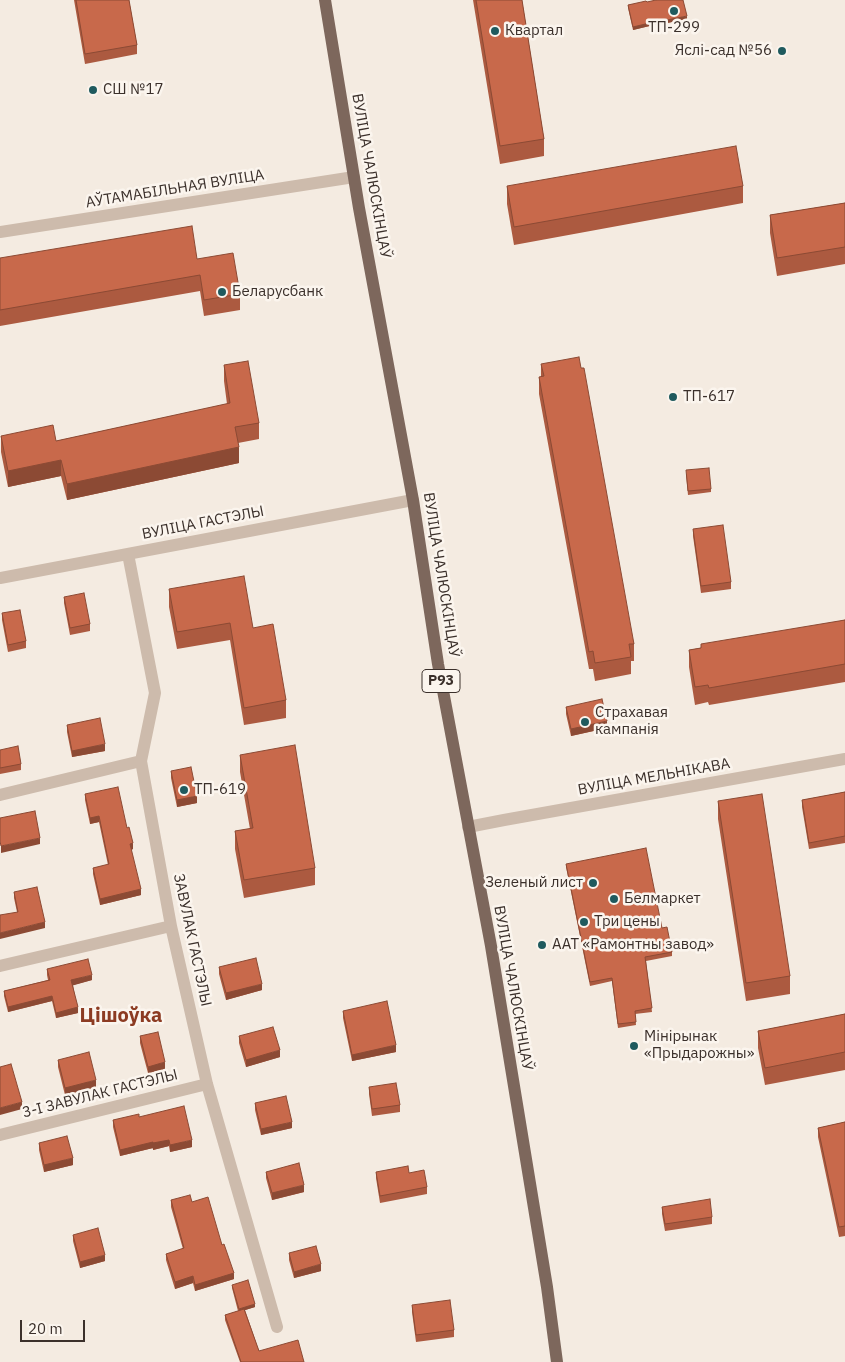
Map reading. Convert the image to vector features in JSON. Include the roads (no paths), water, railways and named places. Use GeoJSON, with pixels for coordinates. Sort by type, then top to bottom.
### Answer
{"type":"FeatureCollection","features":[{"type":"Feature","properties":{"kind":"main road","name":"ВУЛІЦА ЧАЛЮСКІНЦАЎ"},"geometry":{"type":"LineString","coordinates":[[325,0],[354,177],[413,500],[438,664],[491,946],[545,1277],[556,1362]]}},
{"type":"Feature","properties":{"kind":"street","name":"АЎТАМАБІЛЬНАЯ ВУЛІЦА"},"geometry":{"type":"LineString","coordinates":[[0,232],[354,177]]}},
{"type":"Feature","properties":{"kind":"street","name":"ВУЛІЦА ГАСТЭЛЫ"},"geometry":{"type":"LineString","coordinates":[[0,578],[413,500]]}},
{"type":"Feature","properties":{"kind":"street","name":"ЗАВУЛАК ГАСТЭЛЫ"},"geometry":{"type":"LineString","coordinates":[[128,554],[155,693],[141,761],[171,926],[207,1084],[277,1327]]}},
{"type":"Feature","properties":{"kind":"street","name":"ВУЛІЦА МЕЛЬНІКАВА"},"geometry":{"type":"LineString","coordinates":[[468,827],[845,758]]}},
{"type":"Feature","properties":{"kind":"street"},"geometry":{"type":"LineString","coordinates":[[0,795],[141,761]]}},
{"type":"Feature","properties":{"kind":"street"},"geometry":{"type":"LineString","coordinates":[[0,966],[171,926]]}},
{"type":"Feature","properties":{"kind":"street","name":"3-І ЗАВУЛАК ГАСТЭЛЫ"},"geometry":{"type":"LineString","coordinates":[[0,1135],[207,1084]]}},
{"type":"Feature","properties":{"kind":"place","name":"ТП-299"},"geometry":{"type":"Point","coordinates":[674,11]}},
{"type":"Feature","properties":{"kind":"place","name":"Квартал"},"geometry":{"type":"Point","coordinates":[495,31]}},
{"type":"Feature","properties":{"kind":"place","name":"Яслі-сад №56"},"geometry":{"type":"Point","coordinates":[782,51]}},
{"type":"Feature","properties":{"kind":"place","name":"СШ №17"},"geometry":{"type":"Point","coordinates":[93,90]}},
{"type":"Feature","properties":{"kind":"place","name":"Беларусбанк"},"geometry":{"type":"Point","coordinates":[222,292]}},
{"type":"Feature","properties":{"kind":"place","name":"ТП-617"},"geometry":{"type":"Point","coordinates":[673,397]}},
{"type":"Feature","properties":{"kind":"place","name":"Страхавая кампанія"},"geometry":{"type":"Point","coordinates":[585,722]}},
{"type":"Feature","properties":{"kind":"place","name":"ТП-619"},"geometry":{"type":"Point","coordinates":[184,790]}},
{"type":"Feature","properties":{"kind":"place","name":"Зеленый лист"},"geometry":{"type":"Point","coordinates":[593,883]}},
{"type":"Feature","properties":{"kind":"place","name":"Белмаркет"},"geometry":{"type":"Point","coordinates":[614,899]}},
{"type":"Feature","properties":{"kind":"place","name":"Три цены"},"geometry":{"type":"Point","coordinates":[584,922]}},
{"type":"Feature","properties":{"kind":"place","name":"ААТ «Рамонтны завод»"},"geometry":{"type":"Point","coordinates":[542,945]}},
{"type":"Feature","properties":{"kind":"place","name":"Мінірынак «Прыдарожны»"},"geometry":{"type":"Point","coordinates":[634,1046]}},
{"type":"Feature","properties":{"kind":"district","name":"Цішоўка"},"geometry":{"type":"Point","coordinates":[121,1016]}}]}
